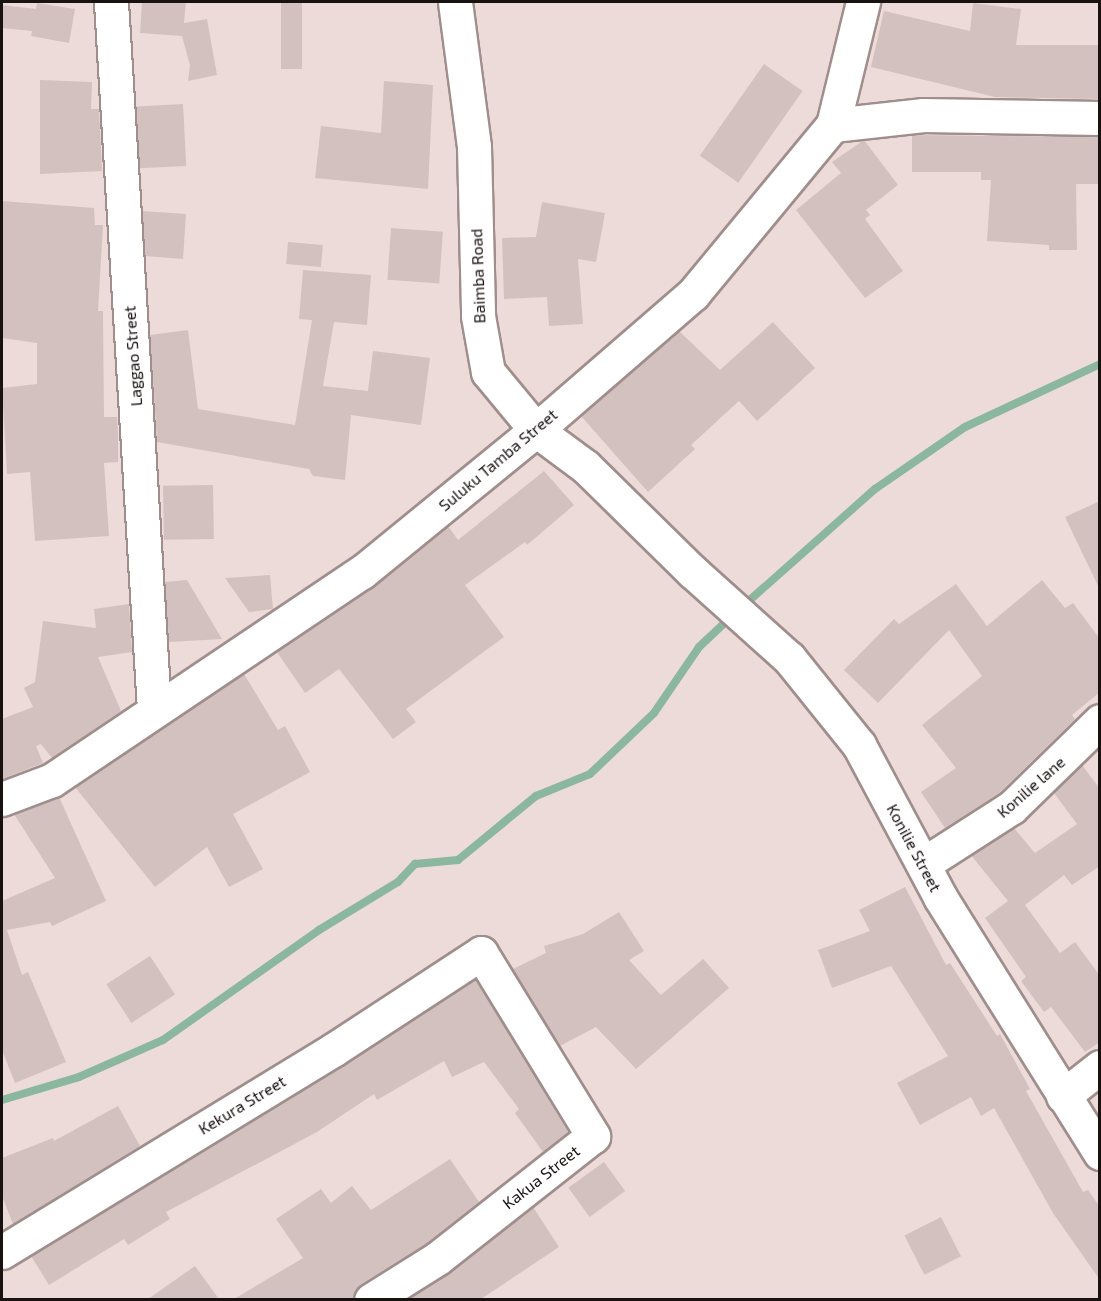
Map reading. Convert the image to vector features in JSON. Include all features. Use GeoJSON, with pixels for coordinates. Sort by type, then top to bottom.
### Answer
{"type":"FeatureCollection","features":[{"type":"Feature","properties":{"kind":"street","name":"Laggao Street"},"geometry":{"type":"LineString","coordinates":[[111,2],[154,710]]}},
{"type":"Feature","properties":{"kind":"street","name":"Baimba Road"},"geometry":{"type":"LineString","coordinates":[[455,2],[474,147],[478,316],[488,372],[536,430],[586,467],[693,572]]}},
{"type":"Feature","properties":{"kind":"street","name":"Suluku Tamba Street"},"geometry":{"type":"LineString","coordinates":[[2,799],[52,780],[362,572],[536,430],[693,294],[833,125],[863,2]]}},
{"type":"Feature","properties":{"kind":"street"},"geometry":{"type":"LineString","coordinates":[[833,125],[923,115],[1100,118]]}},
{"type":"Feature","properties":{"kind":"street","name":"Konilie Street"},"geometry":{"type":"LineString","coordinates":[[693,572],[789,658],[859,745],[925,863],[940,897],[1100,1153]]}},
{"type":"Feature","properties":{"kind":"street","name":"Konilie lane"},"geometry":{"type":"LineString","coordinates":[[925,863],[1012,807],[1100,722]]}},
{"type":"Feature","properties":{"kind":"street","name":"Kekura Street"},"geometry":{"type":"LineString","coordinates":[[2,1252],[333,1050],[481,953]]}},
{"type":"Feature","properties":{"kind":"street","name":"Kakua Street"},"geometry":{"type":"LineString","coordinates":[[371,1299],[438,1258],[593,1136],[481,953]]}},
{"type":"Feature","properties":{"kind":"street"},"geometry":{"type":"LineString","coordinates":[[1063,1096],[1100,1067]]}},
{"type":"Feature","properties":{"kind":"building"},"geometry":{"type":"Polygon","coordinates":[[[142,2],[186,2],[184,23],[207,19],[217,75],[188,81],[190,65],[182,36],[140,33],[142,2]]]}},
{"type":"Feature","properties":{"kind":"building"},"geometry":{"type":"Polygon","coordinates":[[[281,2],[302,2],[302,69],[281,69],[281,2]]]}},
{"type":"Feature","properties":{"kind":"building"},"geometry":{"type":"Polygon","coordinates":[[[37,3],[75,9],[69,43],[31,36],[32,31],[2,28],[2,5],[36,9],[37,3]]]}},
{"type":"Feature","properties":{"kind":"building"},"geometry":{"type":"Polygon","coordinates":[[[973,3],[1021,9],[1016,45],[1100,45],[1100,99],[995,97],[871,67],[884,11],[970,31],[973,3]]]}},
{"type":"Feature","properties":{"kind":"building"},"geometry":{"type":"Polygon","coordinates":[[[764,64],[803,91],[738,183],[700,156],[764,64]]]}},
{"type":"Feature","properties":{"kind":"building"},"geometry":{"type":"Polygon","coordinates":[[[40,80],[92,82],[91,109],[99,109],[102,171],[40,174],[40,80]]]}},
{"type":"Feature","properties":{"kind":"building"},"geometry":{"type":"Polygon","coordinates":[[[384,81],[433,85],[428,189],[315,178],[321,126],[381,133],[384,81]]]}},
{"type":"Feature","properties":{"kind":"building"},"geometry":{"type":"Polygon","coordinates":[[[183,104],[186,166],[139,168],[136,106],[183,104]]]}},
{"type":"Feature","properties":{"kind":"building"},"geometry":{"type":"Polygon","coordinates":[[[912,135],[1100,137],[1100,184],[1076,184],[1077,250],[1049,250],[1049,245],[987,241],[991,180],[981,180],[981,172],[912,172],[912,135]]]}},
{"type":"Feature","properties":{"kind":"building"},"geometry":{"type":"Polygon","coordinates":[[[864,140],[898,185],[866,210],[870,215],[865,219],[903,271],[865,298],[796,210],[841,173],[832,162],[864,140]]]}},
{"type":"Feature","properties":{"kind":"building"},"geometry":{"type":"Polygon","coordinates":[[[2,201],[94,208],[95,225],[103,225],[98,311],[103,311],[104,417],[117,417],[118,435],[118,462],[104,463],[109,536],[35,541],[30,472],[7,474],[2,388],[37,384],[37,343],[2,338],[2,201]]]}},
{"type":"Feature","properties":{"kind":"building"},"geometry":{"type":"Polygon","coordinates":[[[542,202],[605,213],[596,262],[578,259],[583,324],[549,326],[547,297],[504,299],[502,238],[536,237],[542,202]]]}},
{"type":"Feature","properties":{"kind":"building"},"geometry":{"type":"Polygon","coordinates":[[[142,211],[186,214],[183,259],[145,256],[142,211]]]}},
{"type":"Feature","properties":{"kind":"building"},"geometry":{"type":"Polygon","coordinates":[[[391,228],[443,232],[439,284],[387,280],[391,228]]]}},
{"type":"Feature","properties":{"kind":"building"},"geometry":{"type":"Polygon","coordinates":[[[288,242],[323,245],[321,267],[286,264],[288,242]]]}},
{"type":"Feature","properties":{"kind":"building"},"geometry":{"type":"Polygon","coordinates":[[[303,270],[371,275],[367,325],[334,322],[323,386],[368,391],[373,351],[430,358],[421,425],[351,415],[345,480],[313,476],[309,469],[157,442],[150,335],[188,330],[198,409],[295,425],[312,320],[299,319],[303,270]]]}},
{"type":"Feature","properties":{"kind":"building"},"geometry":{"type":"Polygon","coordinates":[[[773,322],[815,368],[757,421],[739,401],[691,445],[695,449],[648,492],[581,416],[679,331],[720,370],[773,322]]]}},
{"type":"Feature","properties":{"kind":"building"},"geometry":{"type":"Polygon","coordinates":[[[544,471],[574,505],[527,545],[525,542],[465,585],[504,637],[406,709],[416,722],[393,739],[339,669],[305,693],[277,652],[373,588],[448,526],[458,540],[544,471]]]}},
{"type":"Feature","properties":{"kind":"building"},"geometry":{"type":"Polygon","coordinates":[[[213,485],[214,539],[164,540],[163,486],[213,485]]]}},
{"type":"Feature","properties":{"kind":"building"},"geometry":{"type":"Polygon","coordinates":[[[1100,501],[1100,590],[1065,517],[1100,501]]]}},
{"type":"Feature","properties":{"kind":"building"},"geometry":{"type":"Polygon","coordinates":[[[270,575],[273,609],[249,612],[225,578],[270,575]]]}},
{"type":"Feature","properties":{"kind":"building"},"geometry":{"type":"Polygon","coordinates":[[[187,580],[222,639],[169,642],[165,582],[187,580]]]}},
{"type":"Feature","properties":{"kind":"building"},"geometry":{"type":"Polygon","coordinates":[[[1042,580],[1065,608],[1073,603],[1100,639],[1100,692],[1072,715],[1075,719],[999,793],[945,828],[921,792],[956,768],[922,725],[982,676],[949,630],[878,703],[844,670],[894,619],[899,624],[956,584],[987,626],[1042,580]]]}},
{"type":"Feature","properties":{"kind":"building"},"geometry":{"type":"Polygon","coordinates":[[[129,604],[132,652],[98,657],[121,711],[52,758],[41,744],[36,746],[43,763],[2,779],[2,719],[33,707],[24,688],[35,682],[43,621],[96,628],[94,609],[129,604]]]}},
{"type":"Feature","properties":{"kind":"building"},"geometry":{"type":"Polygon","coordinates":[[[244,674],[278,730],[285,726],[310,772],[233,814],[263,869],[229,887],[207,847],[155,887],[75,787],[244,674]]]}},
{"type":"Feature","properties":{"kind":"building"},"geometry":{"type":"Polygon","coordinates":[[[1082,765],[1100,789],[1100,866],[1072,885],[1064,875],[1025,905],[1060,953],[1075,942],[1100,976],[1100,1042],[1085,1052],[1051,1007],[1044,1012],[1021,981],[1026,977],[985,918],[1008,901],[971,855],[1014,828],[1035,853],[1077,824],[1054,793],[1082,765]]]}},
{"type":"Feature","properties":{"kind":"building"},"geometry":{"type":"Polygon","coordinates":[[[59,797],[106,901],[52,926],[50,922],[7,930],[22,975],[28,972],[66,1062],[15,1083],[2,1050],[2,901],[55,878],[14,814],[59,797]]]}},
{"type":"Feature","properties":{"kind":"building"},"geometry":{"type":"Polygon","coordinates":[[[905,887],[946,965],[950,963],[997,1036],[1000,1034],[1030,1089],[1026,1091],[1083,1192],[1088,1190],[1100,1207],[1100,1280],[1053,1213],[994,1108],[981,1116],[971,1097],[920,1125],[897,1083],[948,1056],[891,966],[832,988],[818,950],[870,931],[859,910],[905,887]]]}},
{"type":"Feature","properties":{"kind":"building"},"geometry":{"type":"Polygon","coordinates":[[[619,912],[644,951],[629,960],[661,995],[703,959],[729,988],[636,1069],[596,1027],[560,1046],[513,969],[546,953],[544,946],[583,934],[619,912]]]}},
{"type":"Feature","properties":{"kind":"building"},"geometry":{"type":"Polygon","coordinates":[[[150,956],[175,995],[131,1023],[106,984],[150,956]]]}},
{"type":"Feature","properties":{"kind":"building"},"geometry":{"type":"Polygon","coordinates":[[[475,979],[568,1132],[543,1152],[515,1113],[519,1109],[484,1062],[452,1077],[444,1061],[377,1100],[374,1094],[317,1132],[166,1212],[170,1219],[128,1245],[124,1239],[49,1285],[31,1256],[343,1066],[475,979]]]}},
{"type":"Feature","properties":{"kind":"building"},"geometry":{"type":"Polygon","coordinates":[[[118,1106],[140,1146],[13,1224],[2,1196],[2,1158],[53,1138],[54,1141],[118,1106]]]}},
{"type":"Feature","properties":{"kind":"building"},"geometry":{"type":"Polygon","coordinates":[[[450,1159],[479,1202],[427,1243],[361,1284],[352,1299],[234,1299],[303,1258],[276,1219],[321,1189],[331,1203],[352,1186],[371,1210],[450,1159]]]}},
{"type":"Feature","properties":{"kind":"building"},"geometry":{"type":"Polygon","coordinates":[[[604,1162],[625,1191],[590,1217],[568,1188],[604,1162]]]}},
{"type":"Feature","properties":{"kind":"building"},"geometry":{"type":"Polygon","coordinates":[[[533,1207],[559,1247],[481,1299],[407,1299],[450,1273],[533,1207]]]}},
{"type":"Feature","properties":{"kind":"building"},"geometry":{"type":"Polygon","coordinates":[[[941,1217],[961,1256],[924,1275],[904,1236],[941,1217]]]}},
{"type":"Feature","properties":{"kind":"building"},"geometry":{"type":"Polygon","coordinates":[[[195,1266],[219,1299],[148,1299],[195,1266]]]}},
{"type":"Feature","properties":{"kind":"waterway"},"geometry":{"type":"LineString","coordinates":[[742,607],[875,489],[965,427],[1100,364]]}},
{"type":"Feature","properties":{"kind":"waterway"},"geometry":{"type":"LineString","coordinates":[[2,1100],[79,1077],[163,1040],[319,930],[398,882],[415,864],[458,860],[536,796],[590,774],[654,713],[699,647],[732,616]]}}]}
